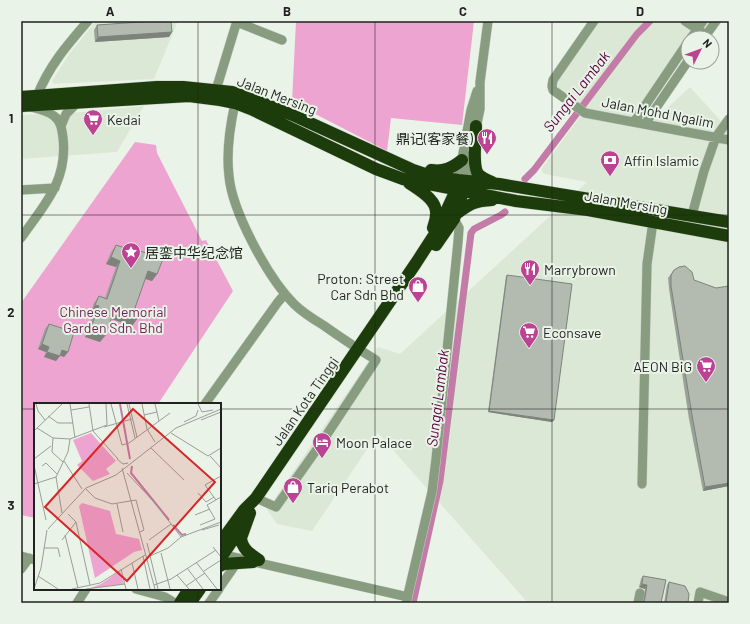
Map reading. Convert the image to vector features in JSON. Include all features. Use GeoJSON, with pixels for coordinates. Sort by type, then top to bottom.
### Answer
{"type":"FeatureCollection","features":[{"type":"Feature","properties":{"kind":"highway","name":"Jalan Mersing"},"geometry":{"type":"LineString","coordinates":[[23,103],[37,96],[157,87],[183,87],[232,92],[258,101],[398,164],[461,186],[510,200],[588,210],[729,236]]}},
{"type":"Feature","properties":{"kind":"highway","name":"Jalan Mersing"},"geometry":{"type":"LineString","coordinates":[[23,103],[78,102],[189,96],[220,100],[235,103],[253,110],[376,169],[403,179],[461,186],[499,184],[729,222]]}},
{"type":"Feature","properties":{"kind":"highway"},"geometry":{"type":"LineString","coordinates":[[476,126],[475,167],[478,174],[484,179],[499,184]]}},
{"type":"Feature","properties":{"kind":"highway"},"geometry":{"type":"LineString","coordinates":[[398,164],[433,171],[453,168],[462,160]]}},
{"type":"Feature","properties":{"kind":"highway"},"geometry":{"type":"LineString","coordinates":[[403,179],[424,193],[434,204],[436,214],[433,228],[416,264]]}},
{"type":"Feature","properties":{"kind":"highway","name":"Jalan Kota Tinggi"},"geometry":{"type":"LineString","coordinates":[[378,320],[414,279],[455,216],[461,186]]}},
{"type":"Feature","properties":{"kind":"highway","name":"Jalan Kota Tinggi"},"geometry":{"type":"LineString","coordinates":[[221,553],[244,510],[256,498],[416,264],[461,186]]}},
{"type":"Feature","properties":{"kind":"highway"},"geometry":{"type":"LineString","coordinates":[[455,216],[478,200],[510,200]]}},
{"type":"Feature","properties":{"kind":"highway","name":"Jalan Kota Tinggi"},"geometry":{"type":"LineString","coordinates":[[221,553],[250,513],[256,498]]}},
{"type":"Feature","properties":{"kind":"highway"},"geometry":{"type":"LineString","coordinates":[[250,513],[242,542],[244,548],[256,561]]}},
{"type":"Feature","properties":{"kind":"highway"},"geometry":{"type":"LineString","coordinates":[[221,553],[224,564],[256,561]]}},
{"type":"Feature","properties":{"kind":"highway"},"geometry":{"type":"LineString","coordinates":[[180,603],[188,590]]}},
{"type":"Feature","properties":{"kind":"highway"},"geometry":{"type":"LineString","coordinates":[[190,603],[199,590]]}},
{"type":"Feature","properties":{"kind":"street"},"geometry":{"type":"LineString","coordinates":[[37,96],[44,79],[58,58],[88,21]]}},
{"type":"Feature","properties":{"kind":"street"},"geometry":{"type":"LineString","coordinates":[[216,90],[237,21],[282,40]]}},
{"type":"Feature","properties":{"kind":"street"},"geometry":{"type":"LineString","coordinates":[[461,186],[480,109],[480,82],[488,21]]}},
{"type":"Feature","properties":{"kind":"street","name":"Jalan Mohd Ngalim"},"geometry":{"type":"LineString","coordinates":[[594,21],[553,80],[553,90],[586,113],[729,140]]}},
{"type":"Feature","properties":{"kind":"street"},"geometry":{"type":"LineString","coordinates":[[685,21],[697,29],[703,21]]}},
{"type":"Feature","properties":{"kind":"street"},"geometry":{"type":"LineString","coordinates":[[709,30],[716,21]]}},
{"type":"Feature","properties":{"kind":"street"},"geometry":{"type":"LineString","coordinates":[[634,122],[680,54]]}},
{"type":"Feature","properties":{"kind":"street"},"geometry":{"type":"LineString","coordinates":[[645,124],[682,70]]}},
{"type":"Feature","properties":{"kind":"street"},"geometry":{"type":"LineString","coordinates":[[461,186],[462,160],[471,110],[480,82]]}},
{"type":"Feature","properties":{"kind":"street"},"geometry":{"type":"LineString","coordinates":[[61,126],[66,114],[78,102]]}},
{"type":"Feature","properties":{"kind":"street"},"geometry":{"type":"LineString","coordinates":[[21,238],[55,188],[64,164],[61,126],[53,115],[23,103]]}},
{"type":"Feature","properties":{"kind":"street"},"geometry":{"type":"LineString","coordinates":[[235,103],[229,150],[228,170],[230,183],[239,210],[254,245],[268,271],[285,294],[303,312],[358,350],[376,360],[320,445],[276,507],[256,498]]}},
{"type":"Feature","properties":{"kind":"street"},"geometry":{"type":"LineString","coordinates":[[692,216],[704,171],[716,137],[729,119]]}},
{"type":"Feature","properties":{"kind":"street"},"geometry":{"type":"LineString","coordinates":[[21,190],[55,188]]}},
{"type":"Feature","properties":{"kind":"street"},"geometry":{"type":"LineString","coordinates":[[221,553],[407,600],[432,492],[458,242],[459,228],[455,216]]}},
{"type":"Feature","properties":{"kind":"street"},"geometry":{"type":"LineString","coordinates":[[642,484],[647,264],[654,222]]}},
{"type":"Feature","properties":{"kind":"street"},"geometry":{"type":"LineString","coordinates":[[206,403],[285,294]]}},
{"type":"Feature","properties":{"kind":"street"},"geometry":{"type":"LineString","coordinates":[[21,569],[28,558]]}},
{"type":"Feature","properties":{"kind":"street"},"geometry":{"type":"LineString","coordinates":[[221,585],[236,564]]}},
{"type":"Feature","properties":{"kind":"street"},"geometry":{"type":"LineString","coordinates":[[77,603],[85,590]]}},
{"type":"Feature","properties":{"kind":"street"},"geometry":{"type":"LineString","coordinates":[[138,590],[175,603]]}},
{"type":"Feature","properties":{"kind":"street"},"geometry":{"type":"LineString","coordinates":[[209,603],[218,590]]}},
{"type":"Feature","properties":{"kind":"street"},"geometry":{"type":"LineString","coordinates":[[698,603],[700,592],[729,602]]}},
{"type":"Feature","properties":{"kind":"street"},"geometry":{"type":"LineString","coordinates":[[638,603],[640,593]]}},
{"type":"Feature","properties":{"kind":"shaded area"},"geometry":{"type":"Polygon","coordinates":[[[96,21],[178,21],[154,79],[53,84],[52,81],[70,53],[96,21]]]}},
{"type":"Feature","properties":{"kind":"shaded area"},"geometry":{"type":"Polygon","coordinates":[[[592,21],[706,21],[700,30],[680,30],[680,59],[638,120],[652,122],[690,87],[729,130],[729,603],[528,603],[378,433],[312,531],[277,524],[267,510],[378,347],[400,354],[587,182],[545,174],[542,172],[542,168],[582,114],[551,92],[592,21]]]}},
{"type":"Feature","properties":{"kind":"shaded area"},"geometry":{"type":"Polygon","coordinates":[[[144,106],[117,152],[21,159],[21,115],[71,113],[144,106]]]}},
{"type":"Feature","properties":{"kind":"green space"},"geometry":{"type":"Polygon","coordinates":[[[296,21],[474,21],[462,125],[391,118],[387,151],[292,102],[296,21]]]}},
{"type":"Feature","properties":{"kind":"green space","name":"Chinese Memorial Garden Sdn. Bhd"},"geometry":{"type":"Polygon","coordinates":[[[135,142],[156,145],[157,153],[202,241],[206,240],[233,291],[159,403],[34,403],[34,518],[21,515],[21,303],[135,142]]]}},
{"type":"Feature","properties":{"kind":"building"},"geometry":{"type":"Polygon","coordinates":[[[171,21],[172,32],[98,37],[97,25],[171,21]]]}},
{"type":"Feature","properties":{"kind":"building"},"geometry":{"type":"Polygon","coordinates":[[[116,245],[125,248],[126,246],[163,259],[157,274],[148,271],[135,308],[140,310],[137,319],[114,311],[105,336],[90,330],[99,306],[95,305],[99,296],[107,299],[120,261],[111,257],[116,245]]]}},
{"type":"Feature","properties":{"kind":"building","name":"AEON BiG"},"geometry":{"type":"Polygon","coordinates":[[[685,266],[692,272],[694,280],[716,288],[729,286],[729,483],[705,487],[671,286],[671,275],[674,270],[685,266]]]}},
{"type":"Feature","properties":{"kind":"building","name":"Econsave"},"geometry":{"type":"Polygon","coordinates":[[[507,275],[572,284],[554,420],[489,411],[507,275]]]}},
{"type":"Feature","properties":{"kind":"building"},"geometry":{"type":"Polygon","coordinates":[[[49,324],[74,332],[68,352],[62,350],[60,356],[47,352],[49,347],[42,344],[49,324]]]}},
{"type":"Feature","properties":{"kind":"building"},"geometry":{"type":"Polygon","coordinates":[[[643,576],[666,580],[661,603],[644,603],[647,585],[642,584],[643,576]]]}},
{"type":"Feature","properties":{"kind":"building"},"geometry":{"type":"Polygon","coordinates":[[[669,582],[685,586],[689,594],[688,603],[666,603],[669,582]]]}},
{"type":"Feature","properties":{"kind":"waterway","name":"Sungai Lambak"},"geometry":{"type":"LineString","coordinates":[[525,179],[534,170],[637,34],[650,21]]}},
{"type":"Feature","properties":{"kind":"waterway","name":"Sungai Lambak"},"geometry":{"type":"LineString","coordinates":[[413,603],[440,481],[471,233],[474,229],[505,212]]}},
{"type":"Feature","properties":{"kind":"place","name":"Kedai"},"geometry":{"type":"Point","coordinates":[93,136]}},
{"type":"Feature","properties":{"kind":"place","name":"鼎记(客家餐)"},"geometry":{"type":"Point","coordinates":[487,155]}},
{"type":"Feature","properties":{"kind":"place","name":"Affin Islamic"},"geometry":{"type":"Point","coordinates":[610,177]}},
{"type":"Feature","properties":{"kind":"place","name":"居銮中华纪念馆"},"geometry":{"type":"Point","coordinates":[131,269]}},
{"type":"Feature","properties":{"kind":"place","name":"Marrybrown"},"geometry":{"type":"Point","coordinates":[530,286]}},
{"type":"Feature","properties":{"kind":"place","name":"Proton: Street Car Sdn Bhd"},"geometry":{"type":"Point","coordinates":[418,303]}},
{"type":"Feature","properties":{"kind":"place","name":"Econsave"},"geometry":{"type":"Point","coordinates":[529,349]}},
{"type":"Feature","properties":{"kind":"place","name":"AEON BiG"},"geometry":{"type":"Point","coordinates":[706,383]}},
{"type":"Feature","properties":{"kind":"place","name":"Moon Palace"},"geometry":{"type":"Point","coordinates":[322,459]}},
{"type":"Feature","properties":{"kind":"place","name":"Tariq Perabot"},"geometry":{"type":"Point","coordinates":[293,504]}}]}
